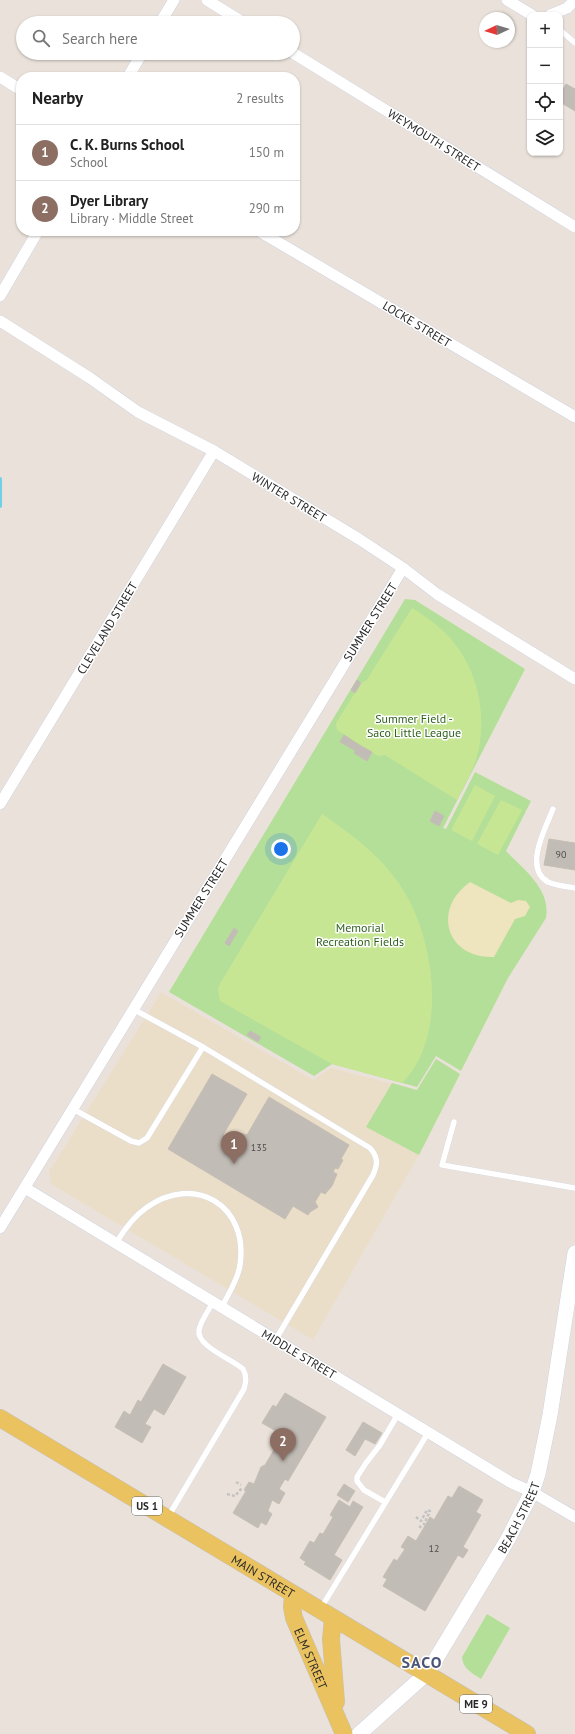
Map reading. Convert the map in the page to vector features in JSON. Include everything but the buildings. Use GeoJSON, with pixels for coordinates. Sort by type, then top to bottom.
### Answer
{"type":"FeatureCollection","features":[{"type":"Feature","properties":{"kind":"main road","name":"BEACH STREET"},"geometry":{"type":"LineString","coordinates":[[359,1734],[426,1674],[508,1539],[532,1492],[538,1474],[550,1415],[573,1278],[575,1253]]}},
{"type":"Feature","properties":{"kind":"main road","name":"MAIN STREET"},"geometry":{"type":"LineString","coordinates":[[0,1418],[527,1734]]}},
{"type":"Feature","properties":{"kind":"main road","name":"ELM STREET"},"geometry":{"type":"LineString","coordinates":[[293,1595],[292,1607],[294,1618],[341,1727]]}},
{"type":"Feature","properties":{"kind":"main road","name":"ELM STREET"},"geometry":{"type":"LineString","coordinates":[[326,1614],[331,1639],[341,1727]]}},
{"type":"Feature","properties":{"kind":"street"},"geometry":{"type":"LineString","coordinates":[[164,16],[174,0]]}},
{"type":"Feature","properties":{"kind":"street"},"geometry":{"type":"LineString","coordinates":[[207,0],[233,16]]}},
{"type":"Feature","properties":{"kind":"street"},"geometry":{"type":"LineString","coordinates":[[507,0],[527,12]]}},
{"type":"Feature","properties":{"kind":"street"},"geometry":{"type":"LineString","coordinates":[[559,12],[567,8],[575,0]]}},
{"type":"Feature","properties":{"kind":"street","name":"WEYMOUTH STREET"},"geometry":{"type":"LineString","coordinates":[[300,57],[575,227]]}},
{"type":"Feature","properties":{"kind":"street"},"geometry":{"type":"LineString","coordinates":[[131,72],[138,60]]}},
{"type":"Feature","properties":{"kind":"street"},"geometry":{"type":"LineString","coordinates":[[0,77],[16,87]]}},
{"type":"Feature","properties":{"kind":"street"},"geometry":{"type":"LineString","coordinates":[[0,296],[35,236]]}},
{"type":"Feature","properties":{"kind":"street","name":"LOCKE STREET"},"geometry":{"type":"LineString","coordinates":[[267,236],[575,418]]}},
{"type":"Feature","properties":{"kind":"street","name":"WINTER STREET"},"geometry":{"type":"LineString","coordinates":[[0,321],[90,378],[138,412],[214,451],[359,539],[403,568],[437,594],[575,678]]}},
{"type":"Feature","properties":{"kind":"street","name":"CLEVELAND STREET"},"geometry":{"type":"LineString","coordinates":[[0,804],[214,451]]}},
{"type":"Feature","properties":{"kind":"street","name":"SUMMER STREET"},"geometry":{"type":"LineString","coordinates":[[0,1228],[403,568]]}},
{"type":"Feature","properties":{"kind":"street","name":"MIDDLE STREET"},"geometry":{"type":"LineString","coordinates":[[25,1188],[510,1482],[532,1492],[575,1517]]}},
{"type":"Feature","properties":{"kind":"lane"},"geometry":{"type":"LineString","coordinates":[[563,33],[575,43]]}},
{"type":"Feature","properties":{"kind":"lane"},"geometry":{"type":"LineString","coordinates":[[553,809],[537,853],[538,871],[543,879],[548,882],[575,888]]}},
{"type":"Feature","properties":{"kind":"lane"},"geometry":{"type":"LineString","coordinates":[[133,1009],[203,1047],[370,1148],[375,1154],[377,1167],[373,1175],[276,1339]]}},
{"type":"Feature","properties":{"kind":"lane"},"geometry":{"type":"LineString","coordinates":[[73,1109],[131,1141],[139,1143],[147,1138],[203,1047]]}},
{"type":"Feature","properties":{"kind":"lane"},"geometry":{"type":"LineString","coordinates":[[454,1122],[442,1165],[575,1188]]}},
{"type":"Feature","properties":{"kind":"lane"},"geometry":{"type":"LineString","coordinates":[[116,1243],[130,1222],[145,1208],[158,1201],[187,1193],[199,1194],[212,1199],[225,1209],[237,1227],[240,1240],[240,1266],[236,1278],[198,1330],[200,1339],[207,1346],[243,1369],[246,1373],[246,1383],[244,1389],[167,1519]]}},
{"type":"Feature","properties":{"kind":"lane"},"geometry":{"type":"LineString","coordinates":[[385,1502],[364,1490],[357,1481],[357,1477],[362,1467],[380,1445],[398,1414]]}},
{"type":"Feature","properties":{"kind":"lane"},"geometry":{"type":"LineString","coordinates":[[326,1614],[385,1502],[428,1432]]}},
{"type":"Feature","properties":{"kind":"path"},"geometry":{"type":"LineString","coordinates":[[227,1494],[235,1496],[241,1486],[236,1482]]}},
{"type":"Feature","properties":{"kind":"path"},"geometry":{"type":"LineString","coordinates":[[416,1517],[420,1521],[427,1510],[430,1511],[424,1524],[426,1525]]}},
{"type":"Feature","properties":{"kind":"path"},"geometry":{"type":"LineString","coordinates":[[419,1526],[423,1529]]}},
{"type":"Feature","properties":{"kind":"shaded area"},"geometry":{"type":"Polygon","coordinates":[[[161,992],[313,1080],[331,1068],[417,1090],[436,1059],[460,1074],[419,1155],[313,1340],[51,1184],[49,1172],[161,992]]]}},
{"type":"Feature","properties":{"kind":"green space","name":"Memorial Recreation Fields"},"geometry":{"type":"Polygon","coordinates":[[[405,599],[415,600],[525,669],[443,828],[446,829],[475,772],[531,801],[506,851],[535,881],[544,898],[546,908],[546,918],[508,978],[461,1071],[436,1056],[417,1087],[332,1064],[314,1076],[169,992],[405,599]]]}},
{"type":"Feature","properties":{"kind":"green space","name":"Summer Field - Saco Little League"},"geometry":{"type":"Polygon","coordinates":[[[412,608],[438,626],[453,642],[471,671],[477,688],[481,722],[477,756],[457,800],[385,755],[378,756],[337,730],[336,723],[361,683],[366,681],[412,608]]]}},
{"type":"Feature","properties":{"kind":"green space"},"geometry":{"type":"Polygon","coordinates":[[[475,785],[495,796],[472,841],[451,830],[475,785]]]}},
{"type":"Feature","properties":{"kind":"green space"},"geometry":{"type":"Polygon","coordinates":[[[501,800],[522,810],[498,855],[477,844],[501,800]]]}},
{"type":"Feature","properties":{"kind":"green space"},"geometry":{"type":"Polygon","coordinates":[[[322,814],[361,843],[387,868],[409,899],[419,924],[427,952],[432,981],[432,1010],[427,1038],[417,1062],[402,1083],[332,1064],[220,1001],[218,989],[221,982],[322,814]]]}},
{"type":"Feature","properties":{"kind":"green space"},"geometry":{"type":"Polygon","coordinates":[[[436,1059],[460,1074],[419,1155],[366,1127],[392,1083],[417,1090],[436,1059]]]}},
{"type":"Feature","properties":{"kind":"green space"},"geometry":{"type":"Polygon","coordinates":[[[487,1614],[510,1628],[481,1679],[466,1668],[462,1657],[487,1614]]]}},
{"type":"Feature","properties":{"kind":"sand"},"geometry":{"type":"Polygon","coordinates":[[[470,882],[511,903],[518,900],[526,901],[530,907],[525,916],[515,919],[494,957],[478,956],[465,950],[455,942],[450,931],[448,919],[451,906],[458,893],[470,882]]]}},
{"type":"Feature","properties":{"kind":"waterway"},"geometry":{"type":"LineString","coordinates":[[0,479],[0,506]]}},
{"type":"Feature","properties":{"kind":"place","name":"C. K. Burns School"},"geometry":{"type":"Point","coordinates":[234,1164]}},
{"type":"Feature","properties":{"kind":"place","name":"Dyer Library"},"geometry":{"type":"Point","coordinates":[283,1461]}},
{"type":"Feature","properties":{"kind":"district","name":"SACO"},"geometry":{"type":"Point","coordinates":[422,1662]}}]}
